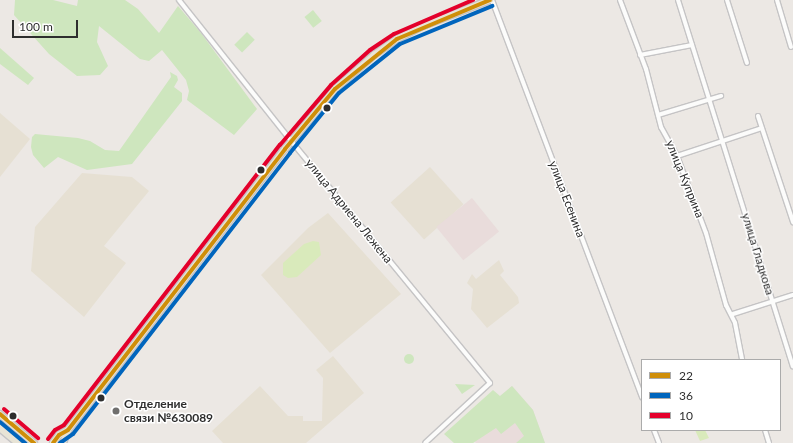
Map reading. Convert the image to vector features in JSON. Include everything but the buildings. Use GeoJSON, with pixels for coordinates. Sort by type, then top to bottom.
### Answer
{"type":"FeatureCollection","features":[{"type":"Feature","properties":{"kind":"main road"},"geometry":{"type":"LineString","coordinates":[[63,443],[68,430],[335,89],[374,55],[422,26],[491,0]]}},
{"type":"Feature","properties":{"kind":"main road"},"geometry":{"type":"LineString","coordinates":[[0,414],[34,443]]}},
{"type":"Feature","properties":{"kind":"main road"},"geometry":{"type":"LineString","coordinates":[[0,428],[18,443]]}},
{"type":"Feature","properties":{"kind":"main road"},"geometry":{"type":"LineString","coordinates":[[53,443],[59,435],[68,430]]}},
{"type":"Feature","properties":{"kind":"street","name":"улица Адриена Лежена"},"geometry":{"type":"LineString","coordinates":[[179,0],[292,142],[490,383],[425,443]]}},
{"type":"Feature","properties":{"kind":"street","name":"улица Есенина"},"geometry":{"type":"LineString","coordinates":[[491,0],[641,395]]}},
{"type":"Feature","properties":{"kind":"street","name":"улица Куприна"},"geometry":{"type":"LineString","coordinates":[[620,0],[640,55],[658,115],[677,156],[706,233],[726,305],[733,314],[742,359]]}},
{"type":"Feature","properties":{"kind":"street","name":"улица Гладкова"},"geometry":{"type":"LineString","coordinates":[[678,0],[793,366]]}},
{"type":"Feature","properties":{"kind":"street"},"geometry":{"type":"LineString","coordinates":[[728,0],[747,63]]}},
{"type":"Feature","properties":{"kind":"street"},"geometry":{"type":"LineString","coordinates":[[776,0],[791,47]]}},
{"type":"Feature","properties":{"kind":"street"},"geometry":{"type":"LineString","coordinates":[[640,55],[692,44]]}},
{"type":"Feature","properties":{"kind":"street"},"geometry":{"type":"LineString","coordinates":[[658,115],[721,96]]}},
{"type":"Feature","properties":{"kind":"street"},"geometry":{"type":"LineString","coordinates":[[758,116],[793,222]]}},
{"type":"Feature","properties":{"kind":"street"},"geometry":{"type":"LineString","coordinates":[[677,156],[762,128]]}},
{"type":"Feature","properties":{"kind":"street"},"geometry":{"type":"LineString","coordinates":[[733,314],[793,295]]}},
{"type":"Feature","properties":{"kind":"street"},"geometry":{"type":"LineString","coordinates":[[654,431],[659,443]]}},
{"type":"Feature","properties":{"kind":"street"},"geometry":{"type":"LineString","coordinates":[[765,431],[770,443]]}},
{"type":"Feature","properties":{"kind":"shaded area"},"geometry":{"type":"Polygon","coordinates":[[[0,113],[30,139],[0,177],[0,113]]]}},
{"type":"Feature","properties":{"kind":"shaded area"},"geometry":{"type":"Polygon","coordinates":[[[430,167],[463,204],[424,240],[391,202],[430,167]]]}},
{"type":"Feature","properties":{"kind":"shaded area"},"geometry":{"type":"Polygon","coordinates":[[[82,173],[132,177],[149,191],[104,246],[126,263],[84,317],[31,271],[35,227],[82,173]]]}},
{"type":"Feature","properties":{"kind":"shaded area"},"geometry":{"type":"Polygon","coordinates":[[[472,198],[499,231],[463,260],[436,227],[472,198]]]}},
{"type":"Feature","properties":{"kind":"shaded area"},"geometry":{"type":"Polygon","coordinates":[[[328,213],[401,294],[330,353],[261,275],[308,228],[328,213]]]}},
{"type":"Feature","properties":{"kind":"shaded area"},"geometry":{"type":"Polygon","coordinates":[[[499,260],[504,271],[500,275],[518,297],[519,303],[487,328],[471,309],[473,289],[467,283],[472,274],[476,279],[499,260]]]}},
{"type":"Feature","properties":{"kind":"shaded area"},"geometry":{"type":"Polygon","coordinates":[[[333,356],[364,393],[306,443],[223,443],[212,431],[260,386],[288,416],[303,416],[303,421],[322,421],[323,378],[316,370],[333,356]]]}},
{"type":"Feature","properties":{"kind":"shaded area"},"geometry":{"type":"Polygon","coordinates":[[[512,386],[533,410],[545,443],[476,443],[462,428],[512,386]]]}},
{"type":"Feature","properties":{"kind":"green space"},"geometry":{"type":"Polygon","coordinates":[[[15,0],[53,0],[77,6],[78,0],[125,0],[138,9],[159,33],[178,6],[201,33],[257,109],[234,135],[187,100],[189,91],[186,80],[162,50],[149,61],[140,59],[99,26],[97,42],[108,66],[100,75],[77,76],[49,54],[14,15],[15,0]]]}},
{"type":"Feature","properties":{"kind":"green space"},"geometry":{"type":"Polygon","coordinates":[[[313,10],[322,21],[313,28],[304,17],[313,10]]]}},
{"type":"Feature","properties":{"kind":"green space"},"geometry":{"type":"Polygon","coordinates":[[[247,32],[255,40],[242,53],[234,45],[247,32]]]}},
{"type":"Feature","properties":{"kind":"green space"},"geometry":{"type":"Polygon","coordinates":[[[0,48],[34,78],[28,85],[0,64],[0,48]]]}},
{"type":"Feature","properties":{"kind":"green space"},"geometry":{"type":"Polygon","coordinates":[[[170,72],[177,76],[178,80],[174,87],[182,93],[182,101],[132,164],[87,170],[58,157],[44,168],[33,155],[31,147],[32,137],[35,134],[78,138],[90,141],[105,150],[119,151],[171,77],[170,72]]]}},
{"type":"Feature","properties":{"kind":"green space"},"geometry":{"type":"Polygon","coordinates":[[[313,241],[319,242],[321,255],[297,277],[288,278],[283,275],[283,263],[304,244],[313,241]]]}},
{"type":"Feature","properties":{"kind":"green space"},"geometry":{"type":"Polygon","coordinates":[[[409,354],[414,359],[409,364],[404,359],[409,354]]]}},
{"type":"Feature","properties":{"kind":"green space"},"geometry":{"type":"Polygon","coordinates":[[[455,384],[475,385],[462,394],[455,384]]]}},
{"type":"Feature","properties":{"kind":"green space"},"geometry":{"type":"Polygon","coordinates":[[[512,386],[533,410],[545,443],[516,443],[524,436],[515,423],[501,434],[496,428],[473,443],[454,443],[444,434],[493,390],[500,396],[512,386]]]}},
{"type":"Feature","properties":{"kind":"green space"},"geometry":{"type":"Polygon","coordinates":[[[695,431],[706,431],[709,438],[700,441],[695,431]]]}},
{"type":"Feature","properties":{"kind":"transit line","name":"10"},"geometry":{"type":"LineString","coordinates":[[48,439],[55,430],[64,425],[280,145],[331,85],[370,50],[394,34],[473,0]]}},
{"type":"Feature","properties":{"kind":"transit line","name":"22"},"geometry":{"type":"LineString","coordinates":[[53,443],[59,435],[68,430],[285,149],[335,89],[397,39],[490,0]]}},
{"type":"Feature","properties":{"kind":"transit line","name":"36"},"geometry":{"type":"LineString","coordinates":[[60,443],[73,434],[290,153],[339,93],[400,44],[492,6]]}},
{"type":"Feature","properties":{"kind":"transit line","name":"10"},"geometry":{"type":"LineString","coordinates":[[4,409],[38,438]]}},
{"type":"Feature","properties":{"kind":"transit line","name":"22"},"geometry":{"type":"LineString","coordinates":[[0,414],[34,443]]}},
{"type":"Feature","properties":{"kind":"transit line","name":"36"},"geometry":{"type":"LineString","coordinates":[[0,422],[25,443]]}},
{"type":"Feature","properties":{"kind":"place","name":"Отделение связи №630089"},"geometry":{"type":"Point","coordinates":[116,411]}}]}
